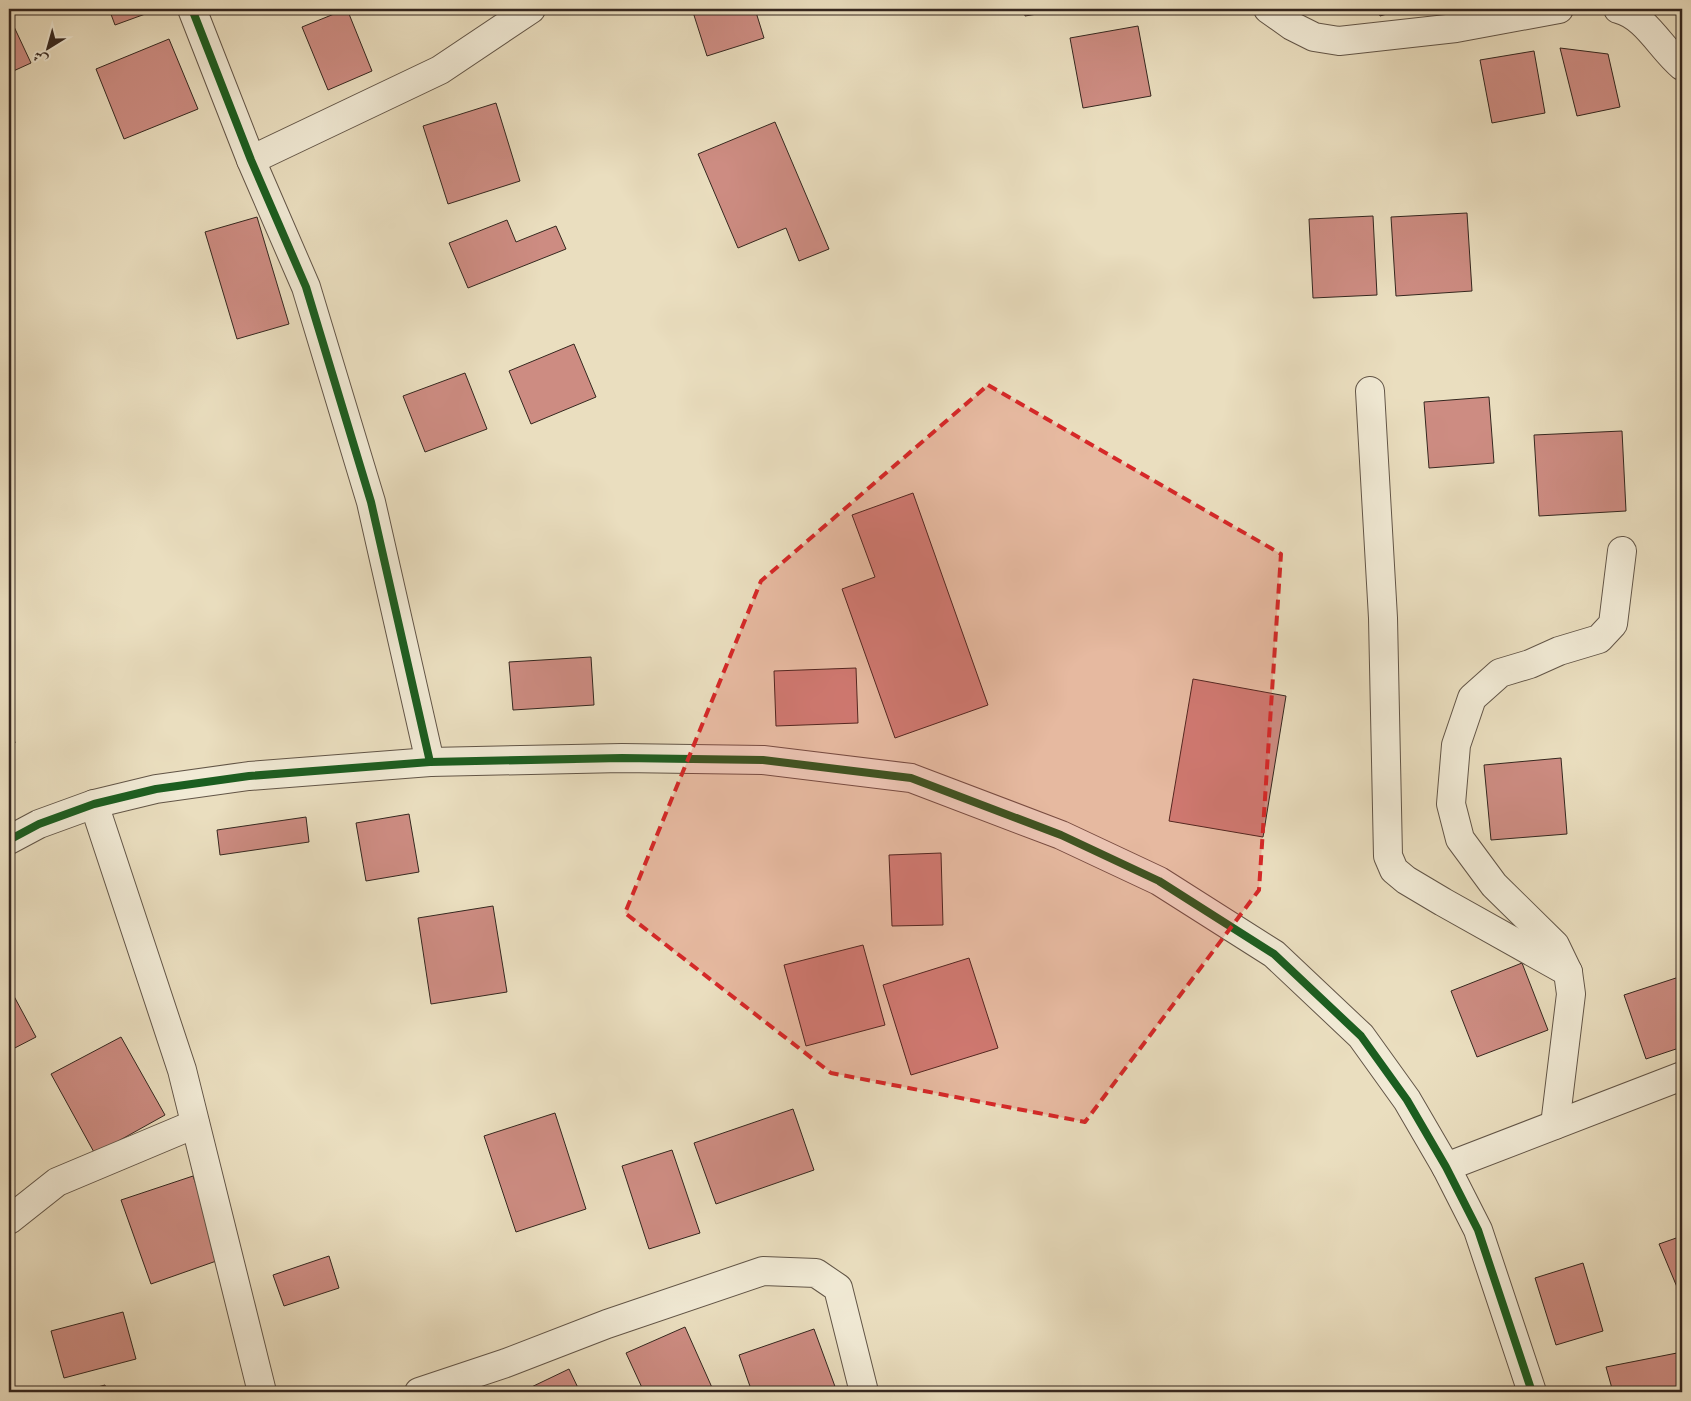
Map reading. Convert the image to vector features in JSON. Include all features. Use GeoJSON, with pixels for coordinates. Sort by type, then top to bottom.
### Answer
{"type":"FeatureCollection","features":[{"type":"Feature","properties":{"kind":"street"},"geometry":{"type":"LineString","coordinates":[[192,9],[251,160],[306,287],[368,492],[430,762]]}},
{"type":"Feature","properties":{"kind":"street"},"geometry":{"type":"LineString","coordinates":[[251,160],[440,70],[531,9]]}},
{"type":"Feature","properties":{"kind":"street"},"geometry":{"type":"LineString","coordinates":[[1268,9],[1292,26],[1314,37],[1339,41],[1456,28],[1559,9]]}},
{"type":"Feature","properties":{"kind":"street"},"geometry":{"type":"LineString","coordinates":[[1618,9],[1628,12],[1648,29],[1682,66]]}},
{"type":"Feature","properties":{"kind":"street"},"geometry":{"type":"LineString","coordinates":[[1370,390],[1384,618],[1388,856],[1394,870],[1406,880],[1568,972]]}},
{"type":"Feature","properties":{"kind":"street"},"geometry":{"type":"LineString","coordinates":[[1555,1126],[1571,994],[1568,972],[1555,945],[1494,885],[1460,839],[1450,804],[1456,745],[1472,698],[1500,673],[1598,639],[1613,624],[1622,551]]}},
{"type":"Feature","properties":{"kind":"street"},"geometry":{"type":"LineString","coordinates":[[9,840],[39,824],[94,804],[156,789],[249,776],[430,762],[622,758],[763,760],[912,778],[1061,835],[1159,881],[1274,954],[1361,1036],[1407,1100],[1446,1167],[1478,1230],[1532,1392]]}},
{"type":"Feature","properties":{"kind":"street"},"geometry":{"type":"LineString","coordinates":[[94,804],[182,1070],[262,1392]]}},
{"type":"Feature","properties":{"kind":"street"},"geometry":{"type":"LineString","coordinates":[[1446,1167],[1682,1076]]}},
{"type":"Feature","properties":{"kind":"street"},"geometry":{"type":"LineString","coordinates":[[9,1220],[57,1182],[195,1124]]}},
{"type":"Feature","properties":{"kind":"street"},"geometry":{"type":"LineString","coordinates":[[419,1392],[506,1363],[607,1324],[763,1270],[816,1273],[838,1288],[864,1392]]}},
{"type":"Feature","properties":{"kind":"highlighted area"},"geometry":{"type":"Polygon","coordinates":[[[988,385],[1281,554],[1259,890],[1085,1122],[831,1073],[625,913],[761,581],[988,385]]]}},
{"type":"Feature","properties":{"kind":"building"},"geometry":{"type":"Polygon","coordinates":[[[109,9],[159,9],[115,25],[109,9]]]}},
{"type":"Feature","properties":{"kind":"building"},"geometry":{"type":"Polygon","coordinates":[[[337,9],[347,9],[372,71],[328,90],[302,27],[339,12],[337,9]]]}},
{"type":"Feature","properties":{"kind":"building"},"geometry":{"type":"Polygon","coordinates":[[[692,9],[755,9],[764,38],[707,56],[692,9]]]}},
{"type":"Feature","properties":{"kind":"building"},"geometry":{"type":"Polygon","coordinates":[[[1024,9],[1067,9],[1025,16],[1024,9]]]}},
{"type":"Feature","properties":{"kind":"building"},"geometry":{"type":"Polygon","coordinates":[[[1378,9],[1404,9],[1380,16],[1378,9]]]}},
{"type":"Feature","properties":{"kind":"building"},"geometry":{"type":"Polygon","coordinates":[[[9,16],[31,63],[9,73],[9,16]]]}},
{"type":"Feature","properties":{"kind":"building"},"geometry":{"type":"Polygon","coordinates":[[[1138,26],[1151,96],[1083,108],[1070,38],[1138,26]]]}},
{"type":"Feature","properties":{"kind":"building"},"geometry":{"type":"Polygon","coordinates":[[[169,39],[198,109],[124,139],[96,69],[169,39]]]}},
{"type":"Feature","properties":{"kind":"building"},"geometry":{"type":"Polygon","coordinates":[[[1560,48],[1608,54],[1620,107],[1577,116],[1560,48]]]}},
{"type":"Feature","properties":{"kind":"building"},"geometry":{"type":"Polygon","coordinates":[[[1534,51],[1545,113],[1492,123],[1480,60],[1534,51]]]}},
{"type":"Feature","properties":{"kind":"building"},"geometry":{"type":"Polygon","coordinates":[[[496,103],[520,181],[448,204],[423,126],[496,103]]]}},
{"type":"Feature","properties":{"kind":"building"},"geometry":{"type":"Polygon","coordinates":[[[775,122],[829,249],[799,261],[786,228],[738,248],[698,154],[775,122]]]}},
{"type":"Feature","properties":{"kind":"building"},"geometry":{"type":"Polygon","coordinates":[[[1467,213],[1472,291],[1396,296],[1391,217],[1467,213]]]}},
{"type":"Feature","properties":{"kind":"building"},"geometry":{"type":"Polygon","coordinates":[[[1373,216],[1377,295],[1313,298],[1309,219],[1373,216]]]}},
{"type":"Feature","properties":{"kind":"building"},"geometry":{"type":"Polygon","coordinates":[[[257,217],[289,324],[237,339],[205,232],[257,217]]]}},
{"type":"Feature","properties":{"kind":"building"},"geometry":{"type":"Polygon","coordinates":[[[507,220],[516,242],[556,226],[566,249],[468,288],[449,243],[507,220]]]}},
{"type":"Feature","properties":{"kind":"building"},"geometry":{"type":"Polygon","coordinates":[[[574,344],[596,397],[531,424],[509,371],[574,344]]]}},
{"type":"Feature","properties":{"kind":"building"},"geometry":{"type":"Polygon","coordinates":[[[465,373],[487,429],[425,452],[403,396],[465,373]]]}},
{"type":"Feature","properties":{"kind":"building"},"geometry":{"type":"Polygon","coordinates":[[[1489,397],[1494,463],[1429,468],[1424,402],[1489,397]]]}},
{"type":"Feature","properties":{"kind":"building"},"geometry":{"type":"Polygon","coordinates":[[[1622,431],[1626,511],[1539,516],[1534,435],[1622,431]]]}},
{"type":"Feature","properties":{"kind":"building"},"geometry":{"type":"Polygon","coordinates":[[[913,493],[988,705],[895,738],[842,589],[875,577],[852,515],[913,493]]]}},
{"type":"Feature","properties":{"kind":"building"},"geometry":{"type":"Polygon","coordinates":[[[591,657],[594,705],[513,710],[509,662],[591,657]]]}},
{"type":"Feature","properties":{"kind":"building"},"geometry":{"type":"Polygon","coordinates":[[[856,668],[858,723],[776,726],[774,671],[856,668]]]}},
{"type":"Feature","properties":{"kind":"building"},"geometry":{"type":"Polygon","coordinates":[[[1193,679],[1286,696],[1263,837],[1169,821],[1193,679]]]}},
{"type":"Feature","properties":{"kind":"building"},"geometry":{"type":"Polygon","coordinates":[[[9,717],[15,743],[9,745],[9,717]]]}},
{"type":"Feature","properties":{"kind":"building"},"geometry":{"type":"Polygon","coordinates":[[[1561,758],[1567,834],[1491,840],[1484,765],[1561,758]]]}},
{"type":"Feature","properties":{"kind":"building"},"geometry":{"type":"Polygon","coordinates":[[[409,814],[419,872],[366,881],[356,823],[409,814]]]}},
{"type":"Feature","properties":{"kind":"building"},"geometry":{"type":"Polygon","coordinates":[[[306,817],[309,842],[220,855],[217,830],[306,817]]]}},
{"type":"Feature","properties":{"kind":"building"},"geometry":{"type":"Polygon","coordinates":[[[941,853],[943,925],[892,926],[889,855],[941,853]]]}},
{"type":"Feature","properties":{"kind":"building"},"geometry":{"type":"Polygon","coordinates":[[[493,906],[507,992],[431,1004],[418,918],[493,906]]]}},
{"type":"Feature","properties":{"kind":"building"},"geometry":{"type":"Polygon","coordinates":[[[863,945],[885,1025],[806,1046],[784,965],[863,945]]]}},
{"type":"Feature","properties":{"kind":"building"},"geometry":{"type":"Polygon","coordinates":[[[969,958],[998,1048],[911,1075],[883,985],[969,958]]]}},
{"type":"Feature","properties":{"kind":"building"},"geometry":{"type":"Polygon","coordinates":[[[1522,963],[1548,1030],[1477,1057],[1451,991],[1522,963]]]}},
{"type":"Feature","properties":{"kind":"building"},"geometry":{"type":"Polygon","coordinates":[[[1682,976],[1682,1047],[1646,1059],[1624,995],[1682,976]]]}},
{"type":"Feature","properties":{"kind":"building"},"geometry":{"type":"Polygon","coordinates":[[[9,987],[36,1037],[9,1051],[9,987]]]}},
{"type":"Feature","properties":{"kind":"building"},"geometry":{"type":"Polygon","coordinates":[[[121,1037],[165,1115],[95,1154],[51,1074],[121,1037]]]}},
{"type":"Feature","properties":{"kind":"building"},"geometry":{"type":"Polygon","coordinates":[[[793,1109],[814,1170],[716,1204],[694,1143],[793,1109]]]}},
{"type":"Feature","properties":{"kind":"building"},"geometry":{"type":"Polygon","coordinates":[[[555,1113],[586,1209],[516,1232],[484,1136],[555,1113]]]}},
{"type":"Feature","properties":{"kind":"building"},"geometry":{"type":"Polygon","coordinates":[[[672,1150],[700,1233],[649,1249],[622,1166],[672,1150]]]}},
{"type":"Feature","properties":{"kind":"building"},"geometry":{"type":"Polygon","coordinates":[[[193,1176],[222,1259],[151,1284],[121,1200],[193,1176]]]}},
{"type":"Feature","properties":{"kind":"building"},"geometry":{"type":"Polygon","coordinates":[[[1682,1236],[1682,1299],[1659,1244],[1682,1236]]]}},
{"type":"Feature","properties":{"kind":"building"},"geometry":{"type":"Polygon","coordinates":[[[329,1256],[339,1288],[284,1306],[273,1275],[329,1256]]]}},
{"type":"Feature","properties":{"kind":"building"},"geometry":{"type":"Polygon","coordinates":[[[1583,1263],[1603,1331],[1556,1345],[1535,1278],[1583,1263]]]}},
{"type":"Feature","properties":{"kind":"building"},"geometry":{"type":"Polygon","coordinates":[[[123,1312],[136,1359],[64,1378],[51,1331],[123,1312]]]}},
{"type":"Feature","properties":{"kind":"building"},"geometry":{"type":"Polygon","coordinates":[[[685,1327],[714,1392],[644,1392],[626,1353],[685,1327]]]}},
{"type":"Feature","properties":{"kind":"building"},"geometry":{"type":"Polygon","coordinates":[[[814,1329],[837,1392],[752,1392],[739,1355],[814,1329]]]}},
{"type":"Feature","properties":{"kind":"building"},"geometry":{"type":"Polygon","coordinates":[[[1682,1352],[1682,1392],[1613,1392],[1606,1367],[1682,1352]]]}},
{"type":"Feature","properties":{"kind":"building"},"geometry":{"type":"Polygon","coordinates":[[[569,1369],[580,1392],[521,1392],[569,1369]]]}},
{"type":"Feature","properties":{"kind":"building"},"geometry":{"type":"Polygon","coordinates":[[[105,1385],[107,1392],[79,1392],[105,1385]]]}},
{"type":"Feature","properties":{"kind":"cycle path"},"geometry":{"type":"LineString","coordinates":[[192,9],[251,160],[306,287],[371,502],[430,762]]}},
{"type":"Feature","properties":{"kind":"cycle path"},"geometry":{"type":"LineString","coordinates":[[9,840],[39,824],[94,804],[156,789],[249,776],[430,762],[622,758],[763,760],[911,778],[1061,835],[1159,881],[1274,954],[1361,1036],[1407,1100],[1446,1167],[1478,1230],[1532,1392]]}}]}
